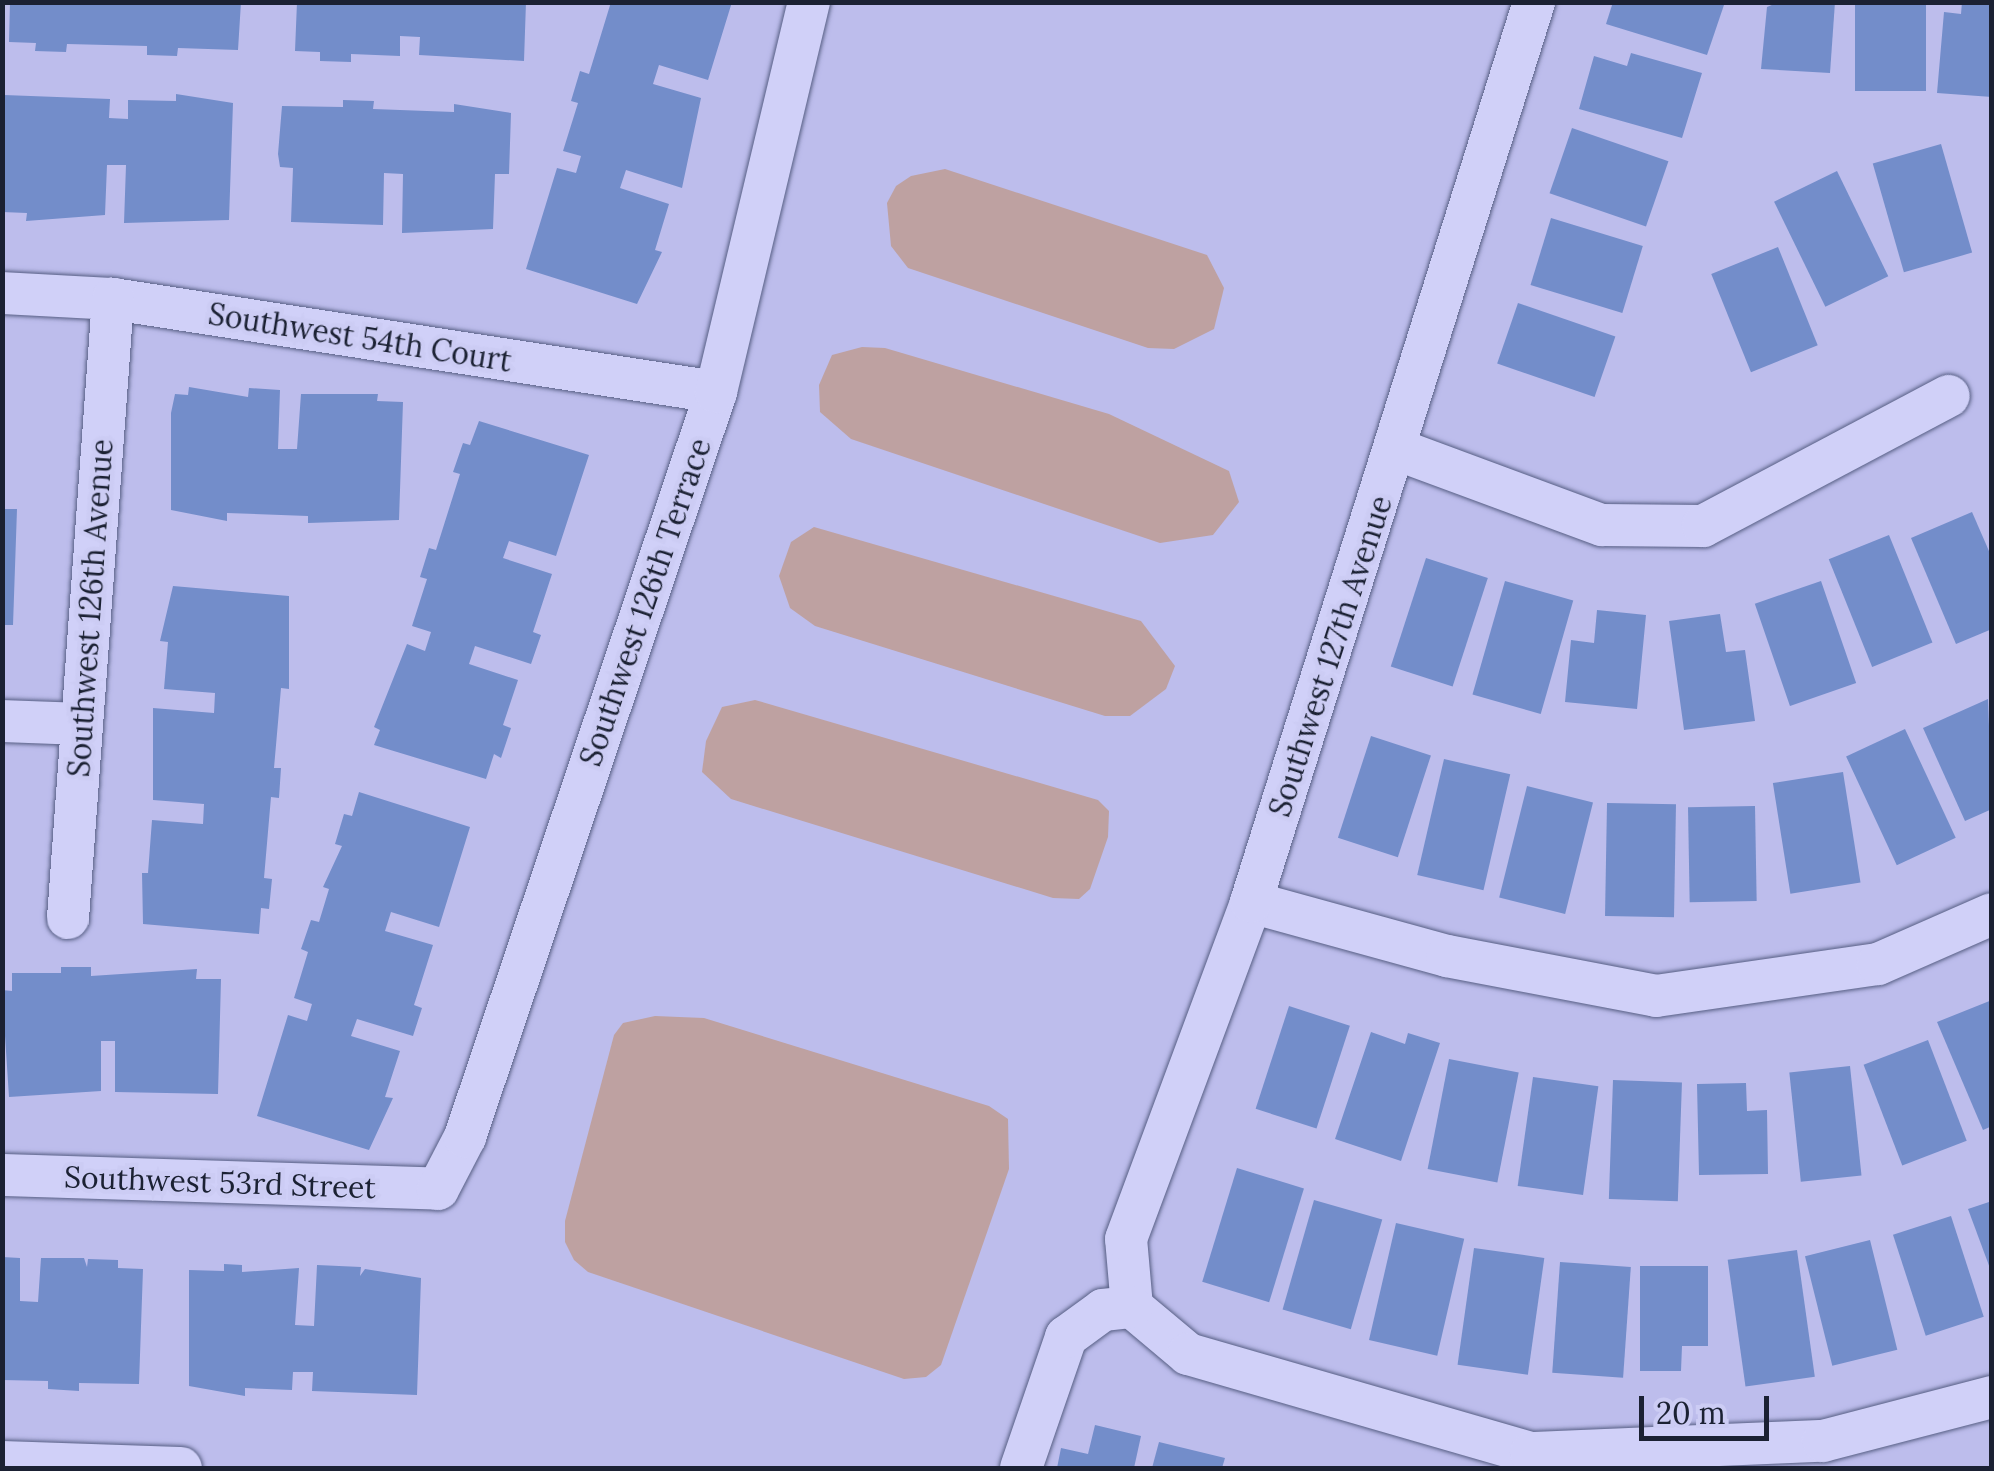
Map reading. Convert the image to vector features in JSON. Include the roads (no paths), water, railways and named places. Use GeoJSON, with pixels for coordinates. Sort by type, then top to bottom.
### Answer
{"type":"FeatureCollection","features":[{"type":"Feature","properties":{"kind":"street","name":"Southwest 126th Terrace"},"geometry":{"type":"LineString","coordinates":[[438,1189],[466,1137],[716,392],[808,2]]}},
{"type":"Feature","properties":{"kind":"street","name":"Southwest 127th Avenue"},"geometry":{"type":"LineString","coordinates":[[1132,1306],[1126,1239],[1251,902],[1534,2]]}},
{"type":"Feature","properties":{"kind":"street","name":"Southwest 54th Court"},"geometry":{"type":"LineString","coordinates":[[2,293],[113,299],[716,392]]}},
{"type":"Feature","properties":{"kind":"street","name":"Southwest 126th Avenue"},"geometry":{"type":"LineString","coordinates":[[68,918],[113,299]]}},
{"type":"Feature","properties":{"kind":"street"},"geometry":{"type":"LineString","coordinates":[[1396,448],[1602,525],[1703,526],[1949,396]]}},
{"type":"Feature","properties":{"kind":"street"},"geometry":{"type":"LineString","coordinates":[[2,721],[82,724]]}},
{"type":"Feature","properties":{"kind":"street"},"geometry":{"type":"LineString","coordinates":[[1251,902],[1447,956],[1656,996],[1878,964],[1992,914]]}},
{"type":"Feature","properties":{"kind":"street","name":"Southwest 53rd Street"},"geometry":{"type":"LineString","coordinates":[[2,1174],[438,1189]]}},
{"type":"Feature","properties":{"kind":"street"},"geometry":{"type":"LineString","coordinates":[[1021,1468],[1066,1337],[1103,1310],[1132,1306],[1188,1354],[1531,1454],[1823,1442],[1992,1397]]}},
{"type":"Feature","properties":{"kind":"street"},"geometry":{"type":"LineString","coordinates":[[2,1462],[181,1468]]}}]}
